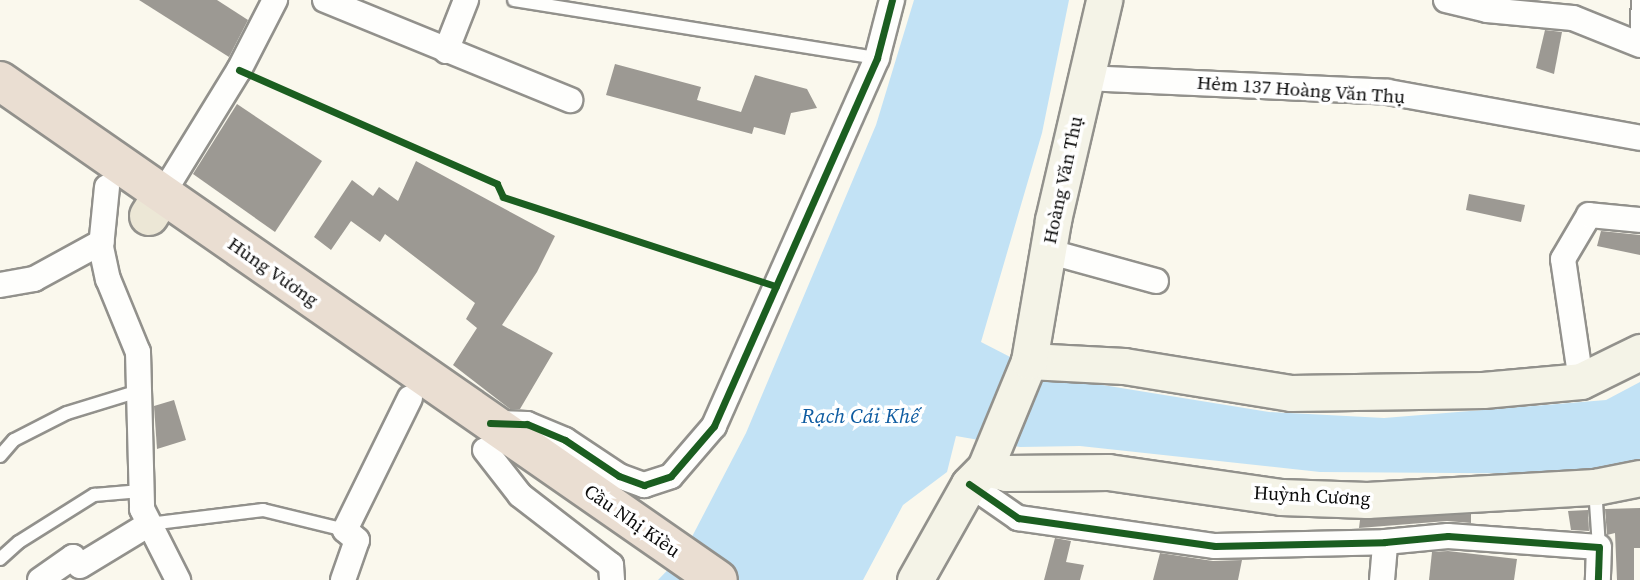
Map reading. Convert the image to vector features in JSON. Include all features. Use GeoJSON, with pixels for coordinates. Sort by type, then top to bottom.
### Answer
{"type":"FeatureCollection","features":[{"type":"Feature","properties":{"kind":"highway","name":"Hùng Vương"},"geometry":{"type":"LineString","coordinates":[[0,81],[155,205],[411,398],[488,436]]}},
{"type":"Feature","properties":{"kind":"highway","name":"Hùng Vương"},"geometry":{"type":"LineString","coordinates":[[0,112],[107,187],[155,205],[541,473]]}},
{"type":"Feature","properties":{"kind":"highway","name":"Cầu Nhị Kiều"},"geometry":{"type":"LineString","coordinates":[[541,473],[674,580]]}},
{"type":"Feature","properties":{"kind":"highway","name":"Cầu Nhị Kiều"},"geometry":{"type":"LineString","coordinates":[[541,473],[718,580]]}},
{"type":"Feature","properties":{"kind":"street"},"geometry":{"type":"LineString","coordinates":[[155,205],[239,70],[275,0]]}},
{"type":"Feature","properties":{"kind":"street"},"geometry":{"type":"LineString","coordinates":[[325,0],[570,100]]}},
{"type":"Feature","properties":{"kind":"street"},"geometry":{"type":"LineString","coordinates":[[446,51],[466,0]]}},
{"type":"Feature","properties":{"kind":"street"},"geometry":{"type":"LineString","coordinates":[[612,580],[611,565],[520,495],[488,436],[527,424],[565,440],[619,476],[644,485],[671,476],[714,426],[877,58],[892,0]]}},
{"type":"Feature","properties":{"kind":"street","name":"Hoàng Văn Thụ"},"geometry":{"type":"LineString","coordinates":[[977,476],[1029,361],[1047,251],[1104,0]]}},
{"type":"Feature","properties":{"kind":"street"},"geometry":{"type":"LineString","coordinates":[[1446,0],[1573,18],[1638,44]]}},
{"type":"Feature","properties":{"kind":"street","name":"Hẻm 137 Hoàng Văn Thụ"},"geometry":{"type":"LineString","coordinates":[[1085,78],[1388,92],[1640,138]]}},
{"type":"Feature","properties":{"kind":"street"},"geometry":{"type":"LineString","coordinates":[[107,187],[102,242],[108,279],[138,352],[142,509],[178,580]]}},
{"type":"Feature","properties":{"kind":"street"},"geometry":{"type":"LineString","coordinates":[[1581,381],[1563,259],[1589,215],[1640,220]]}},
{"type":"Feature","properties":{"kind":"street"},"geometry":{"type":"LineString","coordinates":[[0,285],[34,279],[102,242]]}},
{"type":"Feature","properties":{"kind":"street"},"geometry":{"type":"LineString","coordinates":[[1047,251],[1156,281]]}},
{"type":"Feature","properties":{"kind":"street"},"geometry":{"type":"LineString","coordinates":[[1029,361],[1124,366],[1291,393],[1483,390],[1581,381],[1640,352]]}},
{"type":"Feature","properties":{"kind":"street"},"geometry":{"type":"LineString","coordinates":[[343,580],[357,541],[345,530],[411,398]]}},
{"type":"Feature","properties":{"kind":"street","name":"Huỳnh Cương"},"geometry":{"type":"LineString","coordinates":[[977,476],[1006,472],[1108,472],[1281,497],[1367,500],[1595,487],[1640,478]]}},
{"type":"Feature","properties":{"kind":"street"},"geometry":{"type":"LineString","coordinates":[[915,580],[977,476],[1017,518],[1215,546],[1385,542],[1448,536],[1520,539],[1599,547],[1598,580]]}},
{"type":"Feature","properties":{"kind":"street"},"geometry":{"type":"LineString","coordinates":[[40,580],[73,557],[80,566],[149,524]]}},
{"type":"Feature","properties":{"kind":"street"},"geometry":{"type":"LineString","coordinates":[[1382,580],[1385,542]]}},
{"type":"Feature","properties":{"kind":"lane"},"geometry":{"type":"LineString","coordinates":[[514,0],[877,58]]}},
{"type":"Feature","properties":{"kind":"lane"},"geometry":{"type":"LineString","coordinates":[[1638,0],[1638,44]]}},
{"type":"Feature","properties":{"kind":"lane"},"geometry":{"type":"LineString","coordinates":[[0,456],[14,440],[67,413],[139,391]]}},
{"type":"Feature","properties":{"kind":"lane"},"geometry":{"type":"LineString","coordinates":[[1595,487],[1599,547]]}},
{"type":"Feature","properties":{"kind":"lane"},"geometry":{"type":"LineString","coordinates":[[0,559],[19,542],[94,495],[141,491]]}},
{"type":"Feature","properties":{"kind":"lane"},"geometry":{"type":"LineString","coordinates":[[149,524],[263,510],[345,530]]}},
{"type":"Feature","properties":{"kind":"water","name":"Rạch Cái Khế"},"geometry":{"type":"Polygon","coordinates":[[[914,0],[1069,0],[1042,133],[981,342],[1047,376],[1269,412],[1384,418],[1606,400],[1640,382],[1640,460],[1599,474],[1320,472],[1080,446],[1020,447],[956,436],[947,472],[903,505],[863,580],[658,580],[683,554],[746,433],[876,125],[914,0]]]}},
{"type":"Feature","properties":{"kind":"building"},"geometry":{"type":"Polygon","coordinates":[[[139,0],[217,0],[248,20],[229,57],[139,0]]]}},
{"type":"Feature","properties":{"kind":"building"},"geometry":{"type":"Polygon","coordinates":[[[1545,30],[1562,32],[1554,74],[1536,68],[1545,30]]]}},
{"type":"Feature","properties":{"kind":"building"},"geometry":{"type":"Polygon","coordinates":[[[615,64],[701,87],[697,100],[741,112],[755,75],[807,89],[817,108],[791,113],[785,135],[754,127],[752,134],[606,95],[615,64]]]}},
{"type":"Feature","properties":{"kind":"building"},"geometry":{"type":"Polygon","coordinates":[[[237,104],[322,161],[275,232],[193,174],[237,104]]]}},
{"type":"Feature","properties":{"kind":"building"},"geometry":{"type":"Polygon","coordinates":[[[416,161],[555,236],[537,272],[502,325],[553,353],[520,409],[510,409],[453,365],[477,328],[466,319],[475,303],[385,234],[380,242],[351,221],[331,250],[314,237],[352,180],[373,196],[379,187],[398,201],[416,161]]]}},
{"type":"Feature","properties":{"kind":"building"},"geometry":{"type":"Polygon","coordinates":[[[1469,194],[1525,205],[1521,222],[1466,210],[1469,194]]]}},
{"type":"Feature","properties":{"kind":"building"},"geometry":{"type":"Polygon","coordinates":[[[1601,231],[1640,235],[1640,255],[1597,246],[1601,231]]]}},
{"type":"Feature","properties":{"kind":"building"},"geometry":{"type":"Polygon","coordinates":[[[174,400],[186,440],[157,449],[154,406],[174,400]]]}},
{"type":"Feature","properties":{"kind":"building"},"geometry":{"type":"Polygon","coordinates":[[[1640,508],[1640,548],[1634,548],[1634,580],[1617,580],[1615,533],[1607,535],[1605,509],[1640,508]]]}},
{"type":"Feature","properties":{"kind":"building"},"geometry":{"type":"Polygon","coordinates":[[[1588,510],[1589,531],[1571,530],[1568,511],[1588,510]]]}},
{"type":"Feature","properties":{"kind":"building"},"geometry":{"type":"Polygon","coordinates":[[[1471,514],[1471,523],[1447,521],[1359,528],[1360,520],[1471,514]]]}},
{"type":"Feature","properties":{"kind":"building"},"geometry":{"type":"Polygon","coordinates":[[[1055,538],[1071,541],[1066,562],[1084,565],[1080,580],[1044,580],[1055,538]]]}},
{"type":"Feature","properties":{"kind":"building"},"geometry":{"type":"Polygon","coordinates":[[[1448,551],[1517,559],[1514,580],[1429,580],[1432,552],[1448,551]]]}},
{"type":"Feature","properties":{"kind":"building"},"geometry":{"type":"Polygon","coordinates":[[[1160,553],[1213,561],[1242,560],[1238,580],[1153,580],[1160,553]]]}},
{"type":"Feature","properties":{"kind":"cycle path"},"geometry":{"type":"LineString","coordinates":[[490,423],[527,424],[565,440],[619,476],[644,485],[671,476],[714,426],[877,58],[892,0]]}},
{"type":"Feature","properties":{"kind":"cycle path"},"geometry":{"type":"LineString","coordinates":[[239,70],[497,184],[503,197],[776,286]]}},
{"type":"Feature","properties":{"kind":"cycle path"},"geometry":{"type":"LineString","coordinates":[[969,484],[1018,518],[1215,546],[1385,542],[1448,536],[1599,547],[1598,580]]}}]}
